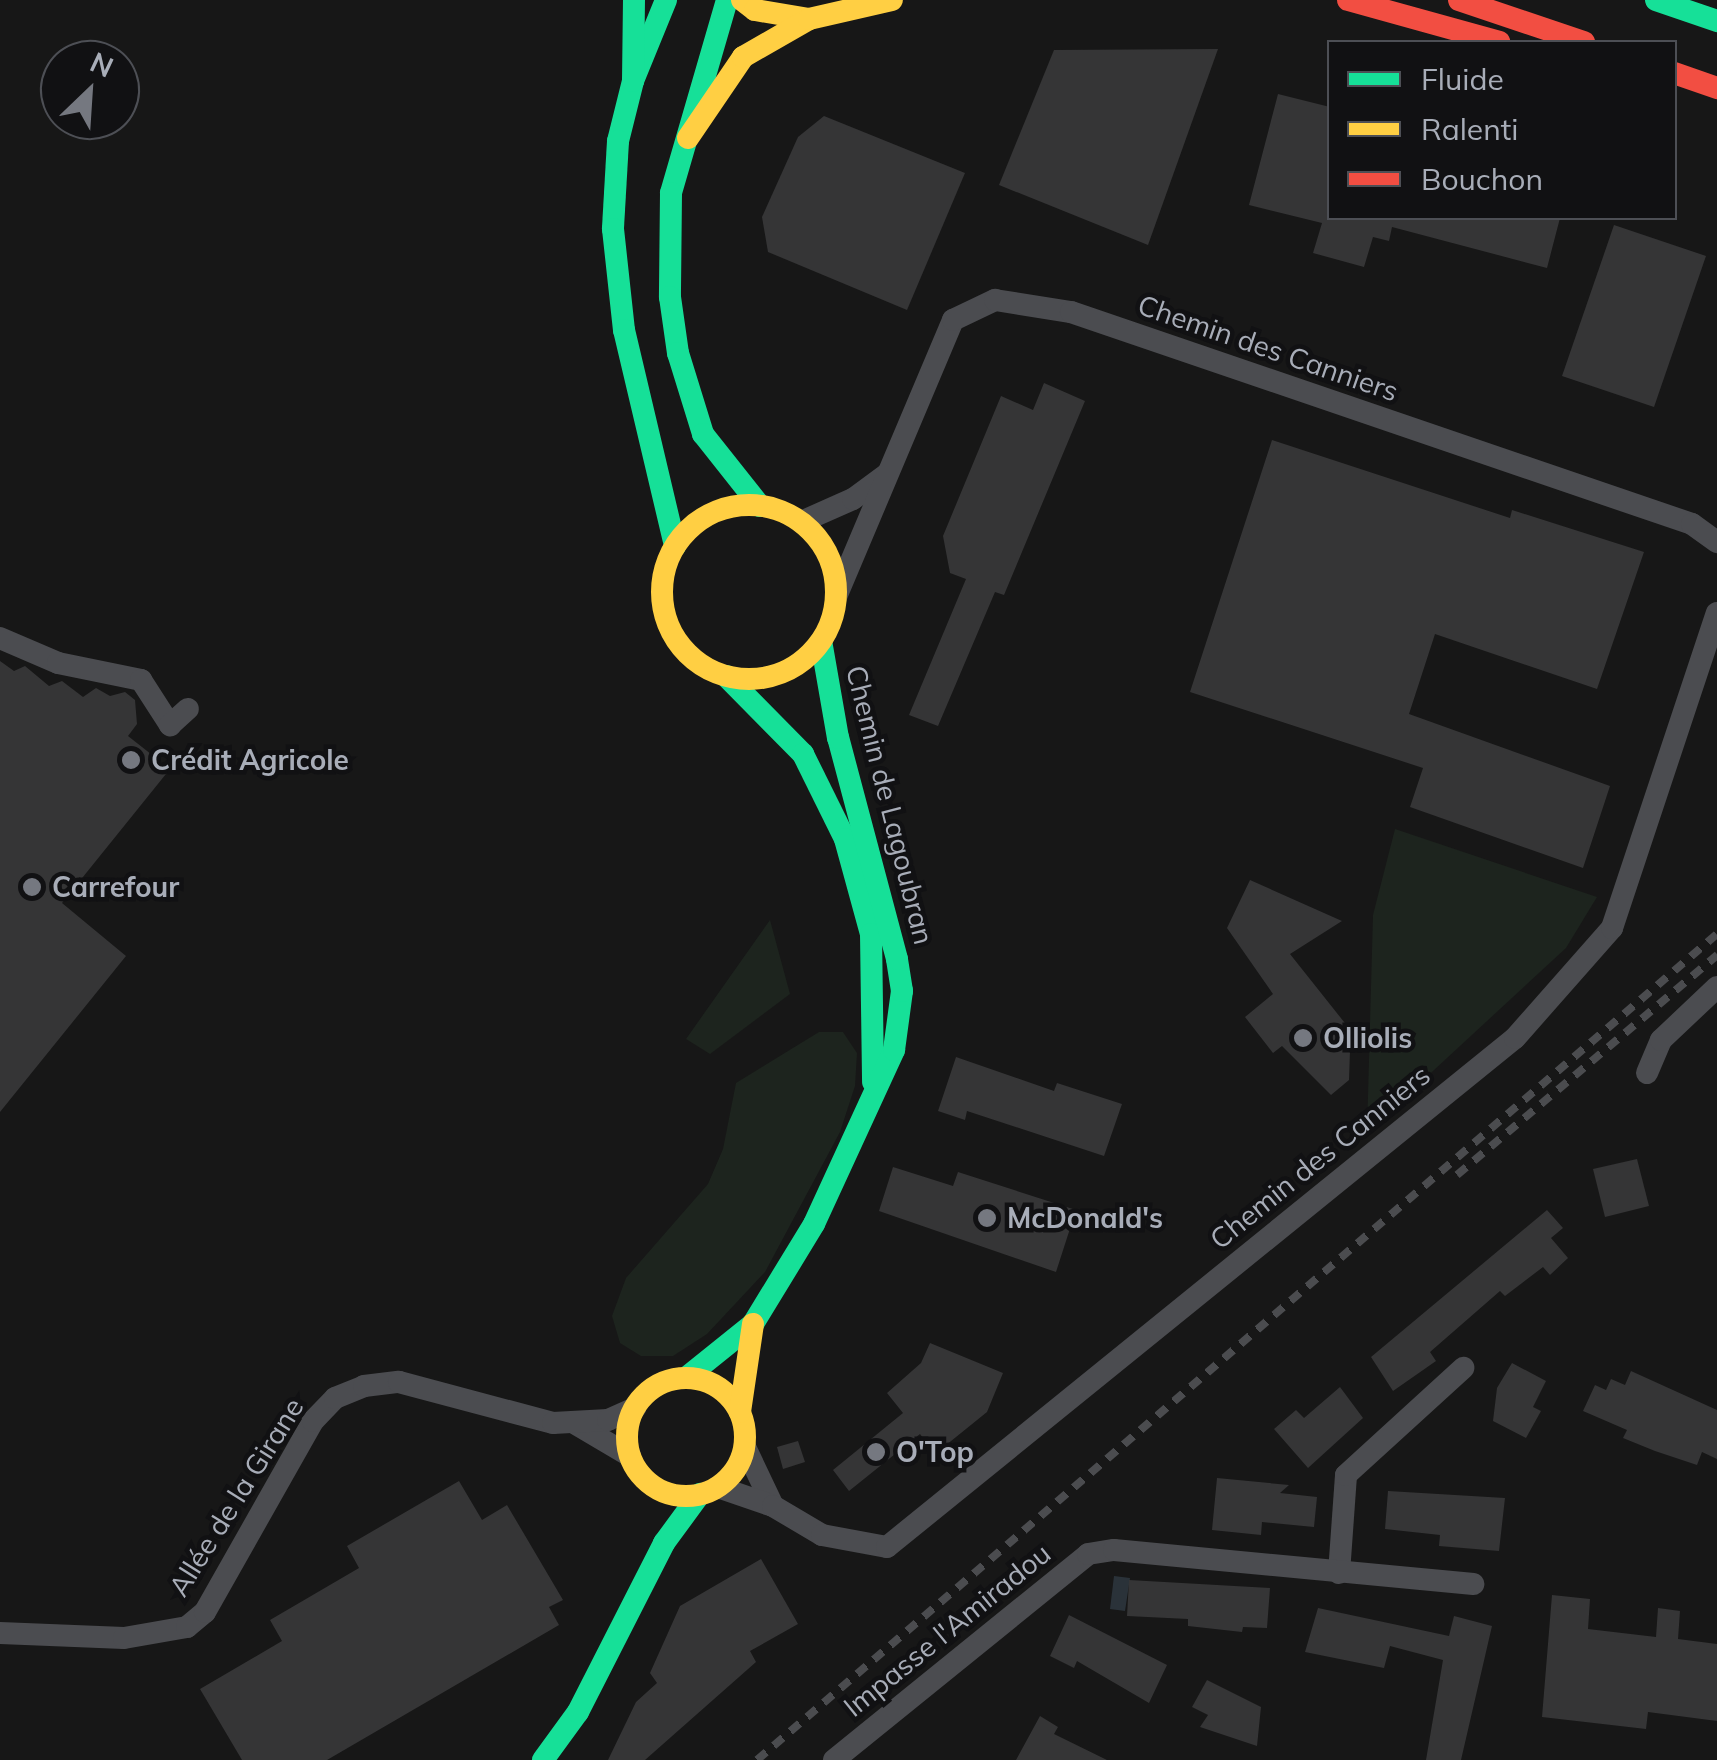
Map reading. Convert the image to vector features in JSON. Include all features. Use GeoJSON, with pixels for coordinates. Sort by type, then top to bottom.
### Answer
{"type":"FeatureCollection","features":[{"type":"Feature","properties":{"kind":"main road"},"geometry":{"type":"LineString","coordinates":[[634,0],[632,81],[613,184],[615,280],[674,546],[662,586],[667,621],[686,652],[726,676],[779,673],[821,641],[836,598],[827,556],[801,522],[760,506],[712,514],[674,546]]}},
{"type":"Feature","properties":{"kind":"main road"},"geometry":{"type":"LineString","coordinates":[[632,81],[666,0]]}},
{"type":"Feature","properties":{"kind":"main road"},"geometry":{"type":"LineString","coordinates":[[727,0],[671,193],[669,229],[678,353],[704,434],[760,506]]}},
{"type":"Feature","properties":{"kind":"main road"},"geometry":{"type":"LineString","coordinates":[[742,0],[755,10],[809,19]]}},
{"type":"Feature","properties":{"kind":"main road"},"geometry":{"type":"LineString","coordinates":[[688,138],[744,57],[809,19],[892,0]]}},
{"type":"Feature","properties":{"kind":"main road"},"geometry":{"type":"LineString","coordinates":[[1348,0],[1492,40]]}},
{"type":"Feature","properties":{"kind":"main road"},"geometry":{"type":"LineString","coordinates":[[1459,0],[1578,40]]}},
{"type":"Feature","properties":{"kind":"main road"},"geometry":{"type":"LineString","coordinates":[[1656,0],[1717,18]]}},
{"type":"Feature","properties":{"kind":"main road"},"geometry":{"type":"LineString","coordinates":[[1689,0],[1717,18]]}},
{"type":"Feature","properties":{"kind":"main road"},"geometry":{"type":"LineString","coordinates":[[1677,74],[1717,88]]}},
{"type":"Feature","properties":{"kind":"main road"},"geometry":{"type":"LineString","coordinates":[[1677,93],[1717,104]]}},
{"type":"Feature","properties":{"kind":"main road","name":"Chemin de Lagoubran"},"geometry":{"type":"LineString","coordinates":[[688,1377],[754,1324],[814,1224],[894,1050],[902,991],[883,889],[838,738],[821,641]]}},
{"type":"Feature","properties":{"kind":"main road","name":"Chemin de Lagoubran"},"geometry":{"type":"LineString","coordinates":[[726,676],[803,754],[844,839],[871,934],[873,1098]]}},
{"type":"Feature","properties":{"kind":"main road","name":"Chemin de Lagoubran"},"geometry":{"type":"LineString","coordinates":[[740,1412],[754,1324]]}},
{"type":"Feature","properties":{"kind":"main road"},"geometry":{"type":"LineString","coordinates":[[543,1760],[610,1656],[664,1544],[745,1447],[740,1412],[719,1388],[688,1377],[654,1387],[634,1408],[630,1456],[651,1484],[664,1544]]}},
{"type":"Feature","properties":{"kind":"main road"},"geometry":{"type":"LineString","coordinates":[[651,1484],[709,1491]]}},
{"type":"Feature","properties":{"kind":"street","name":"Chemin des Canniers"},"geometry":{"type":"LineString","coordinates":[[836,598],[953,320],[995,300],[1025,301],[1692,524],[1717,542]]}},
{"type":"Feature","properties":{"kind":"street"},"geometry":{"type":"LineString","coordinates":[[801,522],[853,499],[887,474]]}},
{"type":"Feature","properties":{"kind":"street","name":"Chemin des Canniers"},"geometry":{"type":"LineString","coordinates":[[709,1491],[774,1506],[822,1535],[887,1547],[919,1527],[1515,1038],[1612,928],[1717,613]]}},
{"type":"Feature","properties":{"kind":"street"},"geometry":{"type":"LineString","coordinates":[[0,638],[58,663],[141,680],[170,725],[188,709]]}},
{"type":"Feature","properties":{"kind":"street"},"geometry":{"type":"LineString","coordinates":[[1647,1073],[1660,1040],[1717,987]]}},
{"type":"Feature","properties":{"kind":"street"},"geometry":{"type":"LineString","coordinates":[[1338,1574],[1346,1475],[1463,1368]]}},
{"type":"Feature","properties":{"kind":"street","name":"Allée de la Girane"},"geometry":{"type":"LineString","coordinates":[[0,1633],[124,1638],[188,1627],[206,1612],[313,1421],[335,1398],[364,1386],[400,1382],[576,1424],[630,1456]]}},
{"type":"Feature","properties":{"kind":"street","name":"Allée de la Girane"},"geometry":{"type":"LineString","coordinates":[[576,1424],[634,1408]]}},
{"type":"Feature","properties":{"kind":"street"},"geometry":{"type":"LineString","coordinates":[[745,1447],[774,1506]]}},
{"type":"Feature","properties":{"kind":"street","name":"Impasse l'Amiradou"},"geometry":{"type":"LineString","coordinates":[[834,1760],[1088,1554],[1114,1550],[1474,1584]]}},
{"type":"Feature","properties":{"kind":"shaded area"},"geometry":{"type":"Polygon","coordinates":[[[1395,829],[1597,897],[1566,948],[1367,1132],[1373,915],[1395,829]]]}},
{"type":"Feature","properties":{"kind":"shaded area"},"geometry":{"type":"Polygon","coordinates":[[[770,920],[790,994],[710,1054],[686,1039],[770,920]]]}},
{"type":"Feature","properties":{"kind":"shaded area"},"geometry":{"type":"Polygon","coordinates":[[[819,1032],[843,1032],[857,1053],[855,1086],[840,1132],[765,1272],[707,1334],[673,1356],[641,1356],[620,1343],[612,1316],[626,1278],[708,1184],[723,1149],[736,1083],[819,1032]]]}},
{"type":"Feature","properties":{"kind":"shaded area"},"geometry":{"type":"Polygon","coordinates":[[[1114,1576],[1130,1578],[1125,1611],[1110,1609],[1114,1576]]]}},
{"type":"Feature","properties":{"kind":"building"},"geometry":{"type":"Polygon","coordinates":[[[1218,49],[1148,245],[999,185],[1054,50],[1218,49]]]}},
{"type":"Feature","properties":{"kind":"building"},"geometry":{"type":"Polygon","coordinates":[[[1278,94],[1327,106],[1327,220],[1559,220],[1547,268],[1392,227],[1389,241],[1373,237],[1364,267],[1313,253],[1322,223],[1249,205],[1278,94]]]}},
{"type":"Feature","properties":{"kind":"building"},"geometry":{"type":"Polygon","coordinates":[[[824,116],[965,173],[907,310],[768,252],[762,217],[798,137],[824,116]]]}},
{"type":"Feature","properties":{"kind":"building"},"geometry":{"type":"Polygon","coordinates":[[[1614,225],[1706,256],[1654,407],[1562,376],[1614,225]]]}},
{"type":"Feature","properties":{"kind":"building"},"geometry":{"type":"Polygon","coordinates":[[[1044,383],[1085,401],[1004,595],[995,592],[938,726],[909,715],[966,579],[950,573],[943,536],[1001,396],[1033,410],[1044,383]]]}},
{"type":"Feature","properties":{"kind":"building"},"geometry":{"type":"Polygon","coordinates":[[[1272,440],[1510,518],[1512,510],[1644,552],[1597,689],[1435,634],[1409,714],[1610,786],[1583,868],[1410,807],[1423,768],[1190,692],[1272,440]]]}},
{"type":"Feature","properties":{"kind":"building","name":"Carrefour"},"geometry":{"type":"Polygon","coordinates":[[[0,661],[14,671],[25,666],[49,686],[62,681],[83,697],[96,688],[110,696],[125,692],[135,700],[137,724],[128,736],[170,769],[62,903],[126,956],[0,1112],[0,661]]]}},
{"type":"Feature","properties":{"kind":"building"},"geometry":{"type":"Polygon","coordinates":[[[1250,880],[1342,921],[1290,954],[1352,1032],[1341,1040],[1350,1051],[1349,1080],[1331,1095],[1282,1046],[1273,1053],[1245,1017],[1273,994],[1227,928],[1250,880]]]}},
{"type":"Feature","properties":{"kind":"building"},"geometry":{"type":"Polygon","coordinates":[[[956,1057],[1054,1091],[1057,1083],[1122,1104],[1104,1156],[967,1111],[965,1120],[938,1111],[956,1057]]]}},
{"type":"Feature","properties":{"kind":"building"},"geometry":{"type":"Polygon","coordinates":[[[1637,1159],[1649,1206],[1605,1217],[1593,1169],[1637,1159]]]}},
{"type":"Feature","properties":{"kind":"building","name":"McDonald's"},"geometry":{"type":"Polygon","coordinates":[[[893,1167],[953,1186],[958,1172],[1076,1210],[1056,1272],[879,1211],[893,1167]]]}},
{"type":"Feature","properties":{"kind":"building"},"geometry":{"type":"Polygon","coordinates":[[[1547,1210],[1563,1228],[1551,1238],[1568,1258],[1550,1275],[1543,1267],[1505,1296],[1500,1291],[1430,1352],[1436,1361],[1393,1391],[1371,1357],[1547,1210]]]}},
{"type":"Feature","properties":{"kind":"building"},"geometry":{"type":"Polygon","coordinates":[[[930,1343],[1003,1373],[987,1412],[935,1454],[920,1434],[849,1491],[833,1470],[903,1413],[887,1393],[921,1363],[930,1343]]]}},
{"type":"Feature","properties":{"kind":"building"},"geometry":{"type":"Polygon","coordinates":[[[1512,1363],[1546,1381],[1533,1407],[1541,1411],[1526,1438],[1493,1421],[1497,1388],[1512,1363]]]}},
{"type":"Feature","properties":{"kind":"building"},"geometry":{"type":"Polygon","coordinates":[[[1631,1371],[1717,1410],[1717,1459],[1702,1452],[1697,1465],[1655,1451],[1623,1438],[1627,1430],[1583,1411],[1595,1385],[1606,1390],[1611,1379],[1625,1385],[1631,1371]]]}},
{"type":"Feature","properties":{"kind":"building"},"geometry":{"type":"Polygon","coordinates":[[[1340,1387],[1363,1418],[1308,1468],[1274,1429],[1296,1410],[1304,1418],[1340,1387]]]}},
{"type":"Feature","properties":{"kind":"building"},"geometry":{"type":"Polygon","coordinates":[[[798,1441],[805,1462],[783,1469],[777,1447],[798,1441]]]}},
{"type":"Feature","properties":{"kind":"building"},"geometry":{"type":"Polygon","coordinates":[[[1217,1478],[1289,1485],[1280,1493],[1317,1497],[1314,1527],[1262,1522],[1261,1535],[1212,1530],[1217,1478]]]}},
{"type":"Feature","properties":{"kind":"building"},"geometry":{"type":"Polygon","coordinates":[[[459,1481],[482,1520],[507,1505],[563,1600],[549,1607],[559,1625],[327,1760],[242,1760],[200,1689],[282,1641],[270,1620],[359,1568],[347,1546],[459,1481]]]}},
{"type":"Feature","properties":{"kind":"building"},"geometry":{"type":"Polygon","coordinates":[[[1388,1491],[1505,1498],[1499,1551],[1439,1546],[1440,1535],[1385,1529],[1388,1491]]]}},
{"type":"Feature","properties":{"kind":"building"},"geometry":{"type":"Polygon","coordinates":[[[761,1559],[798,1624],[750,1651],[756,1662],[645,1760],[608,1760],[636,1702],[657,1683],[650,1673],[680,1606],[761,1559]]]}},
{"type":"Feature","properties":{"kind":"building"},"geometry":{"type":"Polygon","coordinates":[[[1129,1580],[1270,1588],[1267,1628],[1243,1627],[1242,1632],[1188,1626],[1188,1619],[1127,1616],[1129,1580]]]}},
{"type":"Feature","properties":{"kind":"building"},"geometry":{"type":"Polygon","coordinates":[[[1552,1595],[1590,1599],[1588,1629],[1656,1637],[1658,1608],[1680,1611],[1678,1639],[1717,1644],[1717,1721],[1648,1712],[1646,1729],[1542,1717],[1552,1595]]]}},
{"type":"Feature","properties":{"kind":"building"},"geometry":{"type":"Polygon","coordinates":[[[1318,1608],[1449,1636],[1454,1616],[1492,1626],[1461,1760],[1426,1760],[1443,1660],[1390,1646],[1384,1668],[1305,1652],[1318,1608]]]}},
{"type":"Feature","properties":{"kind":"building"},"geometry":{"type":"Polygon","coordinates":[[[1069,1615],[1167,1665],[1149,1703],[1077,1661],[1074,1668],[1050,1656],[1069,1615]]]}},
{"type":"Feature","properties":{"kind":"building"},"geometry":{"type":"Polygon","coordinates":[[[1207,1680],[1261,1707],[1257,1746],[1200,1727],[1208,1715],[1192,1707],[1207,1680]]]}},
{"type":"Feature","properties":{"kind":"building"},"geometry":{"type":"Polygon","coordinates":[[[1040,1716],[1058,1727],[1054,1734],[1107,1760],[1016,1760],[1040,1716]]]}},
{"type":"Feature","properties":{"kind":"railway"},"geometry":{"type":"LineString","coordinates":[[757,1760],[1717,934]]}},
{"type":"Feature","properties":{"kind":"railway"},"geometry":{"type":"LineString","coordinates":[[1457,1175],[1717,955]]}},
{"type":"Feature","properties":{"kind":"traffic: fast"},"geometry":{"type":"LineString","coordinates":[[633,81],[634,0]]}},
{"type":"Feature","properties":{"kind":"traffic: fast"},"geometry":{"type":"LineString","coordinates":[[666,0],[633,81],[618,141],[613,229],[624,330],[675,546]]}},
{"type":"Feature","properties":{"kind":"traffic: fast"},"geometry":{"type":"LineString","coordinates":[[727,0],[671,193],[670,297],[678,353],[703,434],[760,506]]}},
{"type":"Feature","properties":{"kind":"traffic: fast"},"geometry":{"type":"LineString","coordinates":[[1656,0],[1717,21]]}},
{"type":"Feature","properties":{"kind":"traffic: fast"},"geometry":{"type":"LineString","coordinates":[[687,1377],[753,1324],[814,1224],[894,1050],[902,991],[897,959],[838,738],[821,641]]}},
{"type":"Feature","properties":{"kind":"traffic: fast"},"geometry":{"type":"LineString","coordinates":[[726,676],[803,754],[845,839],[871,934],[873,1082]]}},
{"type":"Feature","properties":{"kind":"traffic: fast"},"geometry":{"type":"LineString","coordinates":[[543,1760],[578,1712],[664,1543],[700,1494]]}},
{"type":"Feature","properties":{"kind":"traffic: slow"},"geometry":{"type":"LineString","coordinates":[[742,0],[755,10],[809,19]]}},
{"type":"Feature","properties":{"kind":"traffic: slow"},"geometry":{"type":"LineString","coordinates":[[688,138],[743,57],[809,19],[892,0]]}},
{"type":"Feature","properties":{"kind":"traffic: slow"},"geometry":{"type":"LineString","coordinates":[[749,505],[782,512],[810,531],[829,559],[836,592],[829,625],[810,653],[782,672],[749,679],[716,672],[688,653],[669,625],[662,592],[669,559],[688,531],[716,512],[749,505]]}},
{"type":"Feature","properties":{"kind":"traffic: slow"},"geometry":{"type":"LineString","coordinates":[[740,1412],[753,1324]]}},
{"type":"Feature","properties":{"kind":"traffic: slow"},"geometry":{"type":"LineString","coordinates":[[686,1378],[709,1383],[728,1395],[740,1414],[745,1437],[740,1460],[728,1479],[709,1491],[686,1496],[663,1491],[644,1479],[632,1460],[627,1437],[632,1414],[644,1395],[663,1383],[686,1378]]}},
{"type":"Feature","properties":{"kind":"traffic: jam"},"geometry":{"type":"LineString","coordinates":[[1348,0],[1492,40]]}},
{"type":"Feature","properties":{"kind":"traffic: jam"},"geometry":{"type":"LineString","coordinates":[[1459,0],[1578,40]]}},
{"type":"Feature","properties":{"kind":"traffic: jam"},"geometry":{"type":"LineString","coordinates":[[1677,74],[1717,88]]}},
{"type":"Feature","properties":{"kind":"place","name":"Crédit Agricole"},"geometry":{"type":"Point","coordinates":[131,760]}},
{"type":"Feature","properties":{"kind":"place","name":"Carrefour"},"geometry":{"type":"Point","coordinates":[32,887]}},
{"type":"Feature","properties":{"kind":"place","name":"Olliolis"},"geometry":{"type":"Point","coordinates":[1303,1038]}},
{"type":"Feature","properties":{"kind":"place","name":"McDonald's"},"geometry":{"type":"Point","coordinates":[987,1218]}},
{"type":"Feature","properties":{"kind":"place","name":"O'Top"},"geometry":{"type":"Point","coordinates":[876,1452]}}]}
